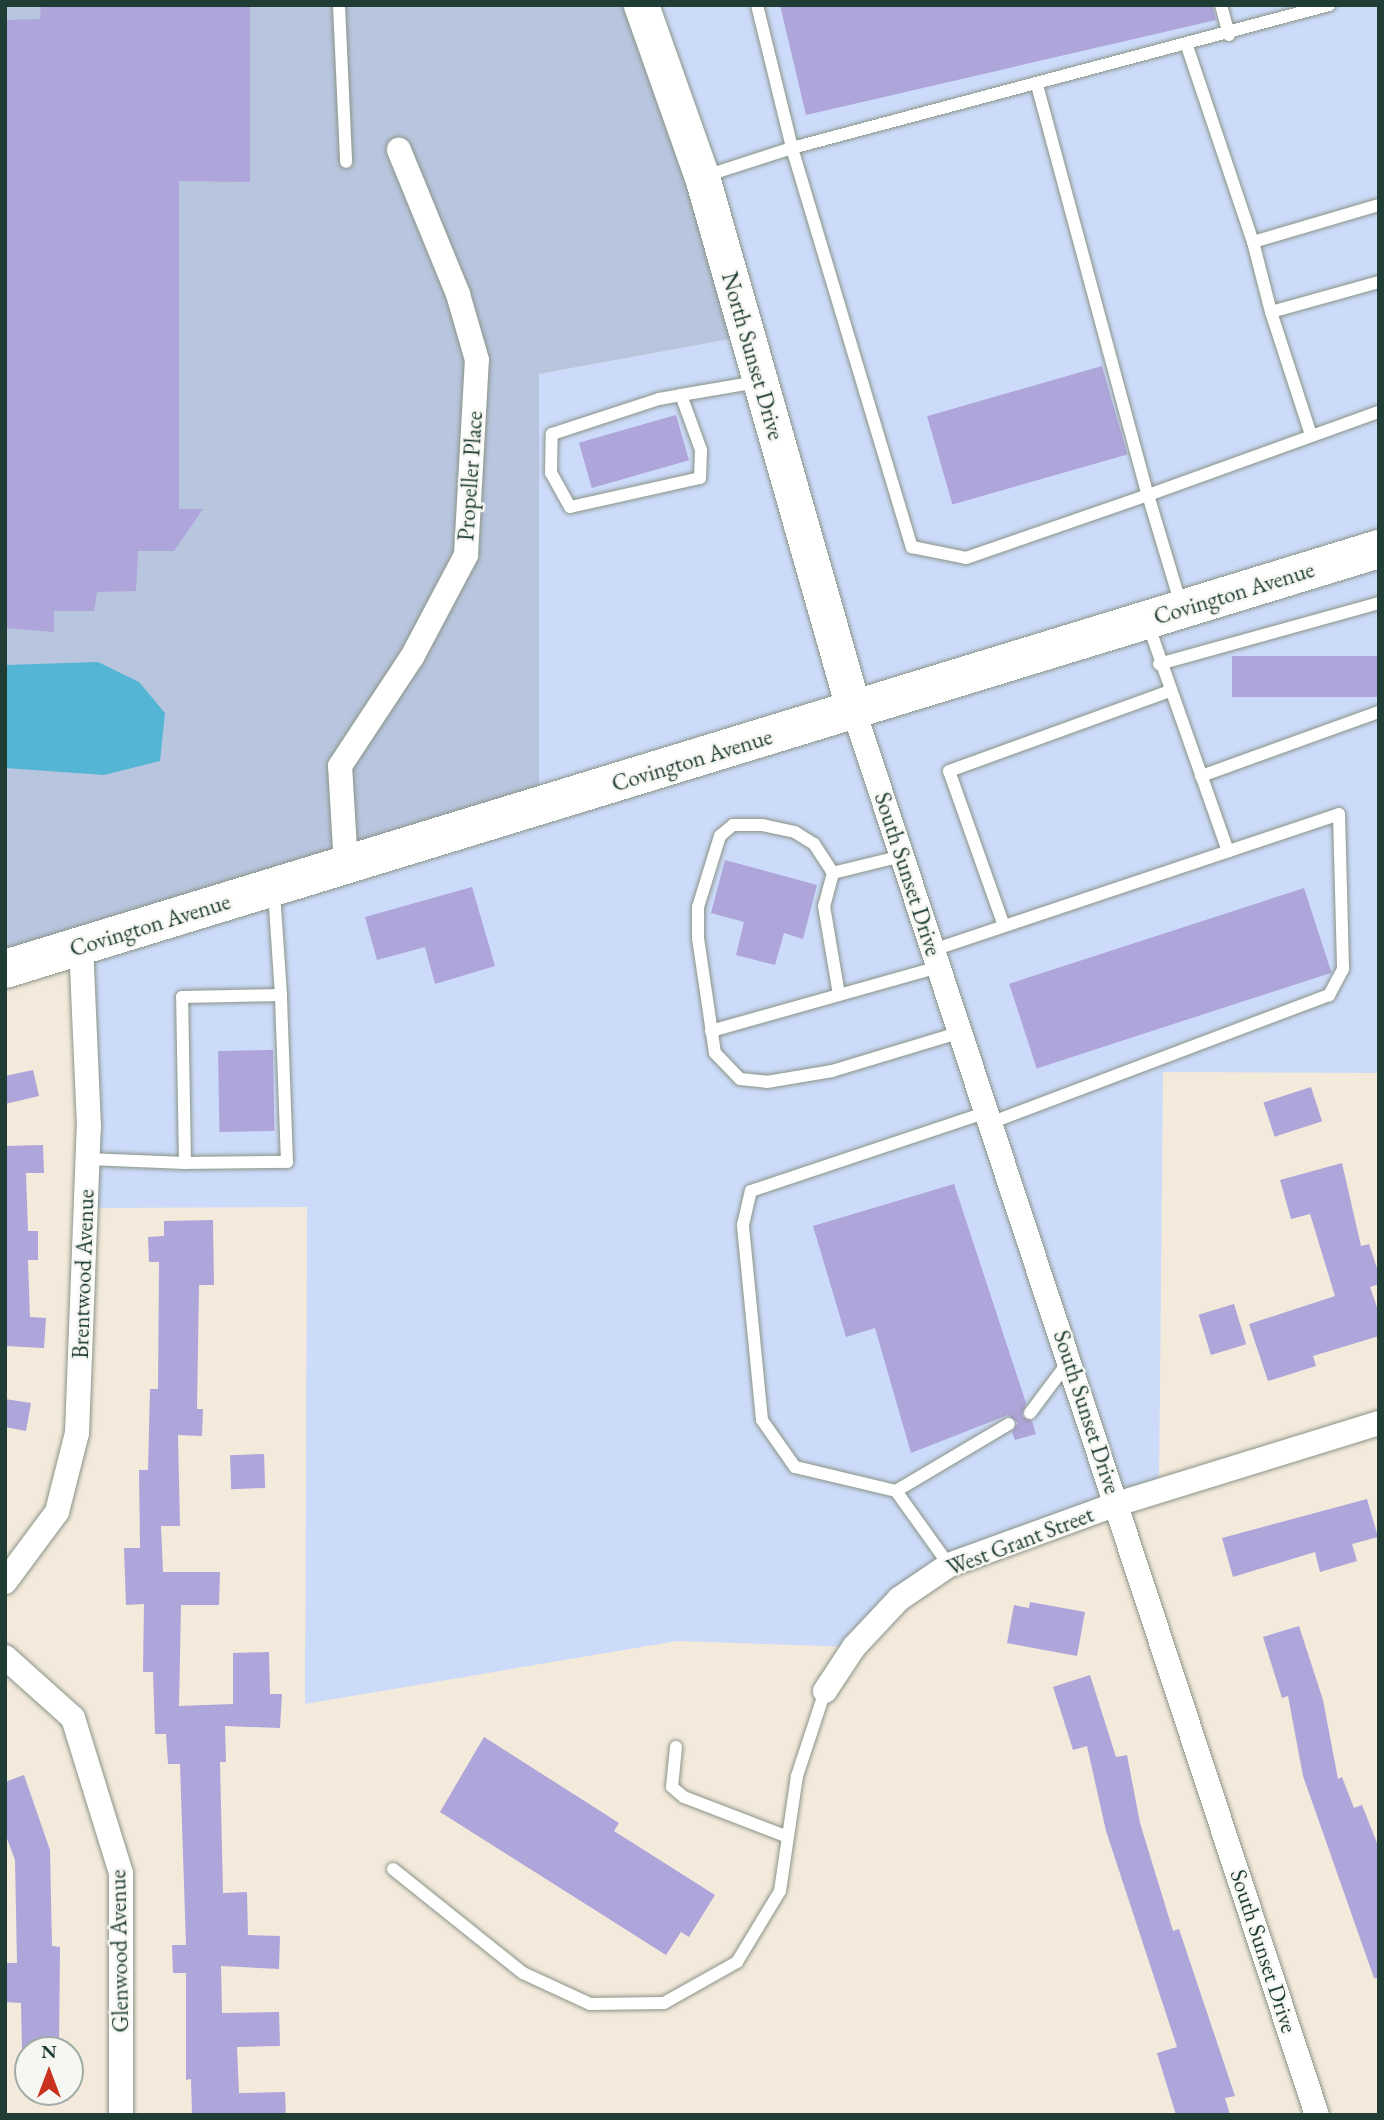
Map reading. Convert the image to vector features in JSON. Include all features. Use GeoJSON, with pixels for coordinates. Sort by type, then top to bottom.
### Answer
{"type":"FeatureCollection","features":[{"type":"Feature","properties":{"kind":"main road","name":"North Sunset Drive"},"geometry":{"type":"LineString","coordinates":[[641,5],[702,177],[854,711]]}},
{"type":"Feature","properties":{"kind":"main road","name":"Covington Avenue"},"geometry":{"type":"LineString","coordinates":[[5,969],[1379,549]]}},
{"type":"Feature","properties":{"kind":"street","name":"Propeller Place"},"geometry":{"type":"LineString","coordinates":[[346,866],[340,766],[412,657],[466,555],[477,360],[458,294],[400,149]]}},
{"type":"Feature","properties":{"kind":"street","name":"South Sunset Drive"},"geometry":{"type":"LineString","coordinates":[[854,711],[1317,2115]]}},
{"type":"Feature","properties":{"kind":"street","name":"Brentwood Avenue"},"geometry":{"type":"LineString","coordinates":[[5,1582],[57,1512],[77,1433],[88,1159],[81,946]]}},
{"type":"Feature","properties":{"kind":"street","name":"West Grant Street"},"geometry":{"type":"LineString","coordinates":[[825,1691],[854,1647],[899,1599],[949,1565],[1117,1504],[1379,1423]]}},
{"type":"Feature","properties":{"kind":"street","name":"Glenwood Avenue"},"geometry":{"type":"LineString","coordinates":[[5,1657],[73,1718],[121,1872],[121,2115]]}},
{"type":"Feature","properties":{"kind":"lane"},"geometry":{"type":"LineString","coordinates":[[339,5],[346,162]]}},
{"type":"Feature","properties":{"kind":"lane"},"geometry":{"type":"LineString","coordinates":[[757,5],[792,148],[912,547],[967,558],[1379,412]]}},
{"type":"Feature","properties":{"kind":"lane"},"geometry":{"type":"LineString","coordinates":[[1221,5],[1229,35]]}},
{"type":"Feature","properties":{"kind":"lane"},"geometry":{"type":"LineString","coordinates":[[702,177],[792,148],[1229,35],[1329,5]]}},
{"type":"Feature","properties":{"kind":"lane"},"geometry":{"type":"LineString","coordinates":[[1187,46],[1253,242],[1271,312],[1311,435]]}},
{"type":"Feature","properties":{"kind":"lane"},"geometry":{"type":"LineString","coordinates":[[1037,85],[1148,495],[1182,609]]}},
{"type":"Feature","properties":{"kind":"lane"},"geometry":{"type":"LineString","coordinates":[[1253,242],[1379,205]]}},
{"type":"Feature","properties":{"kind":"lane"},"geometry":{"type":"LineString","coordinates":[[1271,312],[1379,282]]}},
{"type":"Feature","properties":{"kind":"lane"},"geometry":{"type":"LineString","coordinates":[[681,395],[701,450],[700,478],[569,507],[551,473],[552,433],[681,395],[760,381]]}},
{"type":"Feature","properties":{"kind":"lane"},"geometry":{"type":"LineString","coordinates":[[1159,664],[1379,603]]}},
{"type":"Feature","properties":{"kind":"lane"},"geometry":{"type":"LineString","coordinates":[[1147,620],[1159,664],[1228,851]]}},
{"type":"Feature","properties":{"kind":"lane"},"geometry":{"type":"LineString","coordinates":[[1004,926],[949,771],[1170,691]]}},
{"type":"Feature","properties":{"kind":"lane"},"geometry":{"type":"LineString","coordinates":[[1201,776],[1379,712]]}},
{"type":"Feature","properties":{"kind":"lane"},"geometry":{"type":"LineString","coordinates":[[711,1031],[839,995],[936,959],[1004,926],[1339,814],[1343,969],[1329,995],[989,1117],[751,1191],[743,1225],[762,1420],[795,1466],[896,1491],[949,1565]]}},
{"type":"Feature","properties":{"kind":"lane"},"geometry":{"type":"LineString","coordinates":[[839,995],[824,906],[833,873],[814,844],[795,832],[763,824],[733,825],[720,836],[698,907],[715,1053],[740,1079],[767,1082],[832,1071],[961,1032]]}},
{"type":"Feature","properties":{"kind":"lane"},"geometry":{"type":"LineString","coordinates":[[833,873],[902,856]]}},
{"type":"Feature","properties":{"kind":"lane"},"geometry":{"type":"LineString","coordinates":[[88,1159],[185,1163],[287,1162],[281,995],[273,888]]}},
{"type":"Feature","properties":{"kind":"lane"},"geometry":{"type":"LineString","coordinates":[[185,1163],[182,997],[281,995]]}},
{"type":"Feature","properties":{"kind":"lane"},"geometry":{"type":"LineString","coordinates":[[1030,1413],[1070,1361]]}},
{"type":"Feature","properties":{"kind":"lane"},"geometry":{"type":"LineString","coordinates":[[896,1491],[1009,1423]]}},
{"type":"Feature","properties":{"kind":"lane"},"geometry":{"type":"LineString","coordinates":[[394,1869],[523,1973],[590,2004],[664,2003],[737,1962],[780,1891],[797,1776],[825,1691]]}},
{"type":"Feature","properties":{"kind":"lane"},"geometry":{"type":"LineString","coordinates":[[676,1747],[672,1787],[684,1797],[788,1837]]}},
{"type":"Feature","properties":{"kind":"shaded area"},"geometry":{"type":"Polygon","coordinates":[[[5,5],[641,5],[747,336],[539,374],[539,807],[5,969],[5,5]]]}},
{"type":"Feature","properties":{"kind":"shaded area"},"geometry":{"type":"Polygon","coordinates":[[[641,5],[1379,5],[1379,1073],[1163,1072],[1159,1491],[949,1565],[854,1647],[677,1641],[305,1704],[307,1207],[86,1208],[81,946],[539,806],[539,374],[747,336],[641,5]]]}},
{"type":"Feature","properties":{"kind":"water"},"geometry":{"type":"Polygon","coordinates":[[[98,662],[139,682],[165,713],[160,761],[104,775],[5,768],[5,665],[98,662]]]}},
{"type":"Feature","properties":{"kind":"building"},"geometry":{"type":"Polygon","coordinates":[[[41,5],[250,5],[250,182],[179,181],[179,509],[203,509],[174,551],[138,551],[136,591],[97,592],[94,611],[54,611],[54,632],[5,628],[5,20],[40,19],[41,5]]]}},
{"type":"Feature","properties":{"kind":"building"},"geometry":{"type":"Polygon","coordinates":[[[780,5],[1212,5],[1216,20],[806,115],[780,5]]]}},
{"type":"Feature","properties":{"kind":"building"},"geometry":{"type":"Polygon","coordinates":[[[1102,366],[1127,454],[952,505],[927,416],[1102,366]]]}},
{"type":"Feature","properties":{"kind":"building"},"geometry":{"type":"Polygon","coordinates":[[[676,415],[689,460],[592,488],[579,443],[676,415]]]}},
{"type":"Feature","properties":{"kind":"building"},"geometry":{"type":"Polygon","coordinates":[[[1232,656],[1379,656],[1379,697],[1232,697],[1232,656]]]}},
{"type":"Feature","properties":{"kind":"building"},"geometry":{"type":"Polygon","coordinates":[[[725,860],[817,885],[803,939],[784,933],[775,965],[736,955],[744,922],[711,913],[725,860]]]}},
{"type":"Feature","properties":{"kind":"building"},"geometry":{"type":"Polygon","coordinates":[[[472,887],[495,966],[435,984],[425,947],[377,960],[365,917],[472,887]]]}},
{"type":"Feature","properties":{"kind":"building"},"geometry":{"type":"Polygon","coordinates":[[[1304,888],[1332,973],[1037,1068],[1009,984],[1304,888]]]}},
{"type":"Feature","properties":{"kind":"building"},"geometry":{"type":"Polygon","coordinates":[[[273,1050],[274,1131],[219,1132],[218,1051],[273,1050]]]}},
{"type":"Feature","properties":{"kind":"building"},"geometry":{"type":"Polygon","coordinates":[[[33,1070],[39,1096],[5,1104],[5,1076],[33,1070]]]}},
{"type":"Feature","properties":{"kind":"building"},"geometry":{"type":"Polygon","coordinates":[[[1311,1087],[1322,1121],[1275,1137],[1263,1102],[1311,1087]]]}},
{"type":"Feature","properties":{"kind":"building"},"geometry":{"type":"Polygon","coordinates":[[[43,1145],[44,1173],[26,1173],[28,1231],[38,1231],[38,1260],[28,1260],[30,1317],[46,1318],[44,1348],[5,1346],[5,1146],[43,1145]]]}},
{"type":"Feature","properties":{"kind":"building"},"geometry":{"type":"Polygon","coordinates":[[[1342,1163],[1361,1246],[1369,1244],[1379,1274],[1379,1284],[1370,1287],[1379,1313],[1379,1336],[1313,1356],[1316,1366],[1268,1381],[1249,1324],[1335,1296],[1310,1214],[1291,1219],[1280,1180],[1342,1163]]]}},
{"type":"Feature","properties":{"kind":"building"},"geometry":{"type":"Polygon","coordinates":[[[954,1184],[1026,1403],[1022,1416],[1032,1421],[1036,1434],[1015,1440],[1012,1432],[1018,1423],[1008,1415],[911,1453],[875,1328],[846,1337],[813,1226],[954,1184]]]}},
{"type":"Feature","properties":{"kind":"building"},"geometry":{"type":"Polygon","coordinates":[[[213,1220],[214,1285],[199,1285],[197,1409],[203,1409],[202,1436],[178,1435],[180,1526],[161,1526],[163,1572],[220,1572],[219,1605],[181,1605],[179,1706],[233,1704],[233,1653],[269,1652],[270,1694],[282,1694],[280,1728],[225,1726],[226,1762],[220,1762],[223,1893],[247,1892],[248,1935],[280,1936],[279,1969],[221,1966],[222,2013],[279,2012],[280,2046],[237,2047],[239,2093],[285,2092],[286,2115],[192,2115],[191,2079],[186,2080],[186,1973],[173,1973],[172,1945],[186,1945],[180,1764],[168,1764],[166,1734],[155,1734],[153,1672],[143,1672],[144,1604],[126,1605],[124,1548],[140,1548],[139,1470],[148,1470],[150,1389],[158,1389],[159,1262],[149,1262],[148,1237],[164,1236],[164,1221],[213,1220]]]}},
{"type":"Feature","properties":{"kind":"building"},"geometry":{"type":"Polygon","coordinates":[[[1234,1304],[1246,1344],[1211,1355],[1199,1315],[1234,1304]]]}},
{"type":"Feature","properties":{"kind":"building"},"geometry":{"type":"Polygon","coordinates":[[[5,1399],[31,1403],[26,1431],[5,1427],[5,1399]]]}},
{"type":"Feature","properties":{"kind":"building"},"geometry":{"type":"Polygon","coordinates":[[[264,1454],[265,1488],[231,1489],[230,1455],[264,1454]]]}},
{"type":"Feature","properties":{"kind":"building"},"geometry":{"type":"Polygon","coordinates":[[[1367,1499],[1378,1537],[1352,1544],[1357,1561],[1320,1572],[1315,1552],[1233,1577],[1222,1538],[1367,1499]]]}},
{"type":"Feature","properties":{"kind":"building"},"geometry":{"type":"Polygon","coordinates":[[[1030,1602],[1085,1612],[1077,1656],[1007,1643],[1014,1605],[1029,1608],[1030,1602]]]}},
{"type":"Feature","properties":{"kind":"building"},"geometry":{"type":"Polygon","coordinates":[[[1299,1626],[1323,1700],[1338,1779],[1342,1777],[1354,1808],[1362,1805],[1379,1848],[1379,1978],[1374,1978],[1303,1776],[1288,1696],[1282,1698],[1263,1637],[1299,1626]]]}},
{"type":"Feature","properties":{"kind":"building"},"geometry":{"type":"Polygon","coordinates":[[[1090,1675],[1116,1757],[1127,1755],[1140,1823],[1173,1931],[1179,1929],[1235,2096],[1225,2098],[1230,2115],[1176,2115],[1157,2053],[1177,2047],[1106,1831],[1087,1746],[1073,1750],[1053,1687],[1090,1675]]]}},
{"type":"Feature","properties":{"kind":"building"},"geometry":{"type":"Polygon","coordinates":[[[484,1737],[619,1823],[614,1831],[715,1895],[689,1937],[681,1932],[666,1955],[440,1812],[484,1737]]]}},
{"type":"Feature","properties":{"kind":"building"},"geometry":{"type":"Polygon","coordinates":[[[24,1775],[50,1850],[52,1946],[60,1947],[59,2036],[22,2036],[21,2003],[5,2002],[5,1963],[17,1963],[15,1860],[5,1833],[5,1782],[24,1775]]]}}]}
